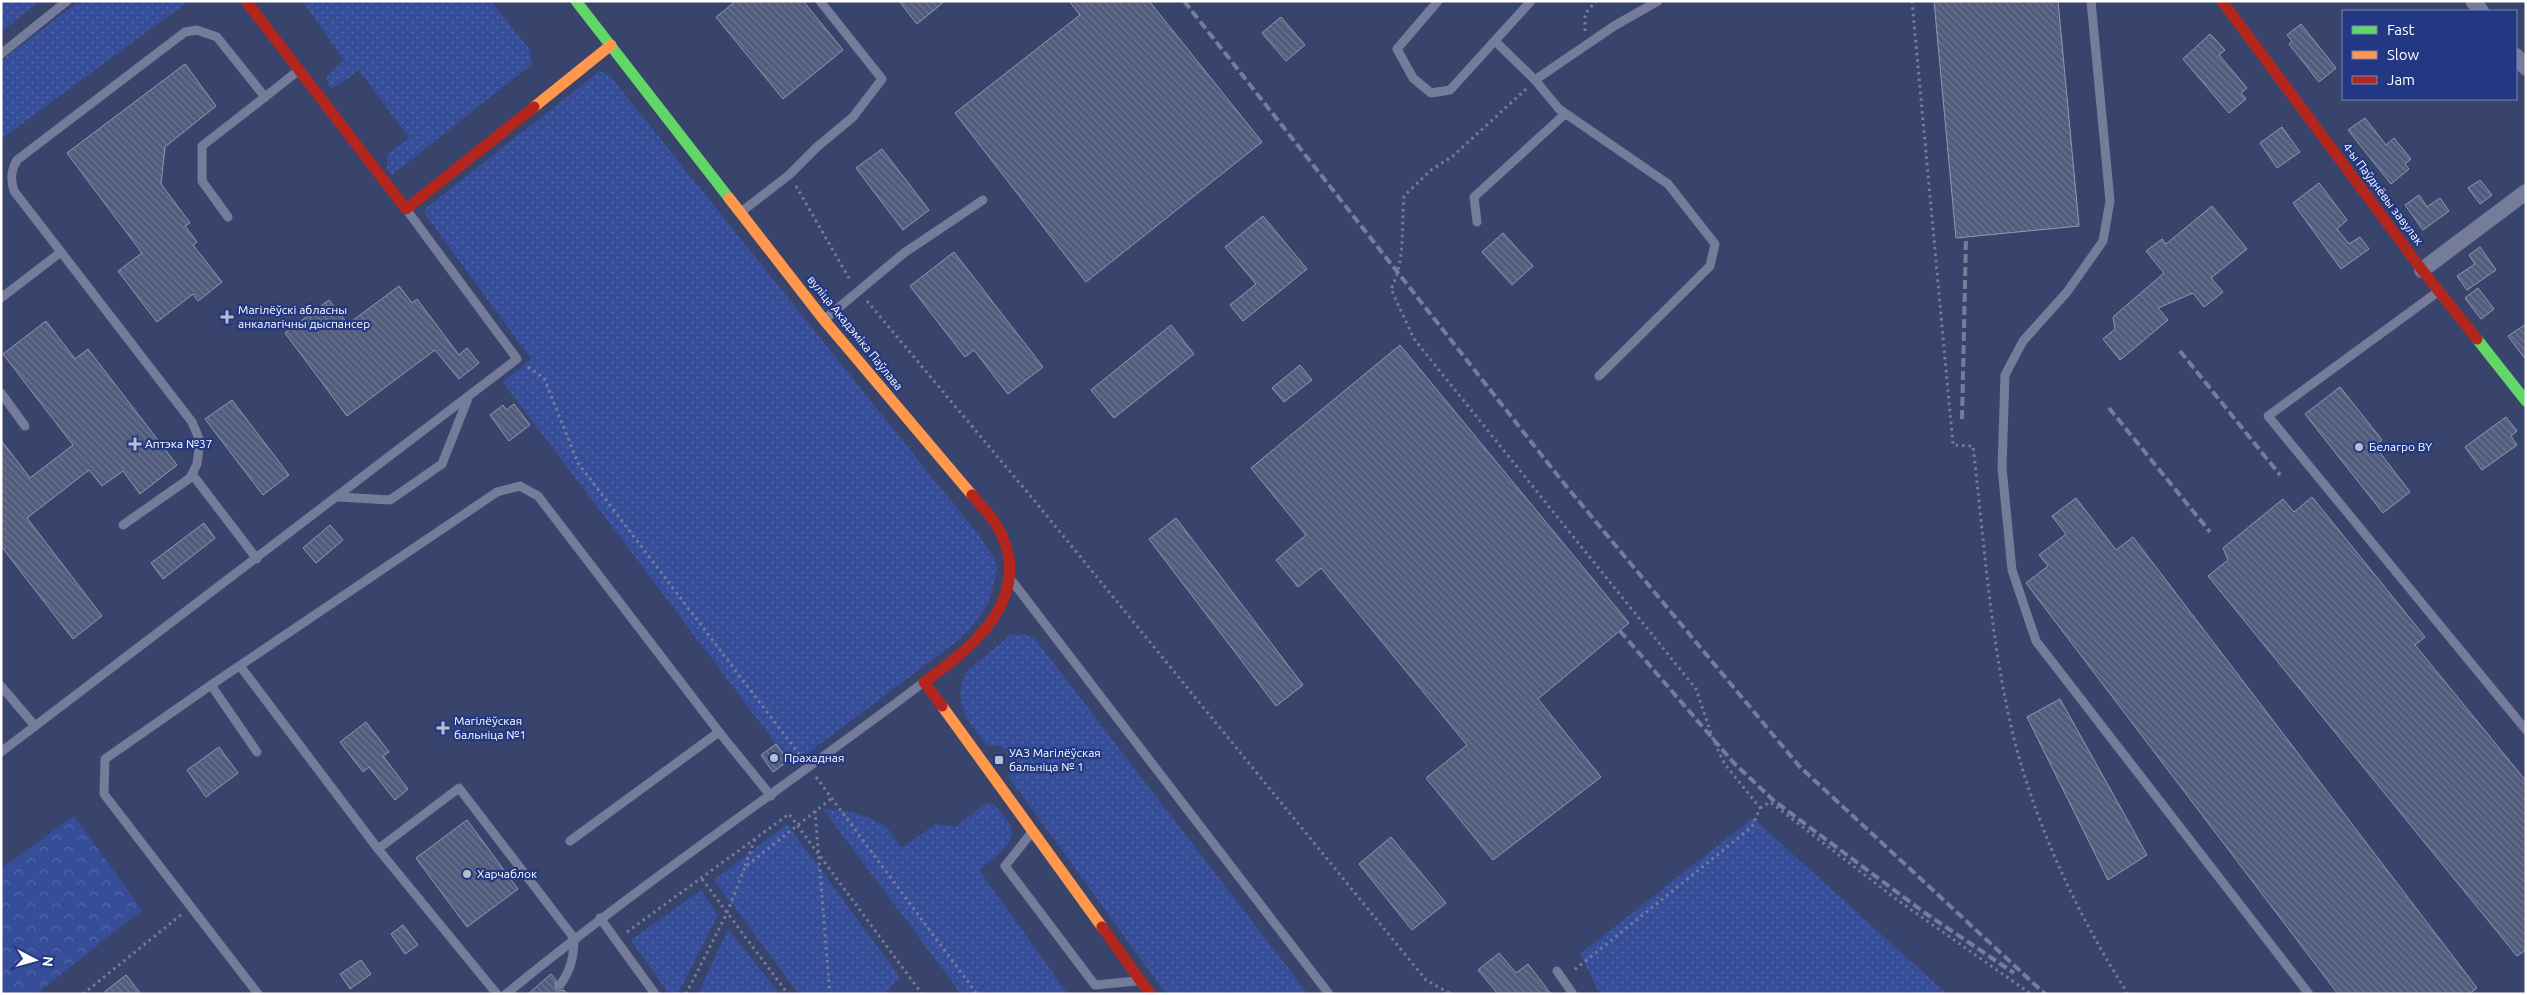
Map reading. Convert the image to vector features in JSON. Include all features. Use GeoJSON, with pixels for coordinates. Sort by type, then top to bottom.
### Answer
{"type":"FeatureCollection","features":[{"type":"Feature","properties":{"kind":"main road"},"geometry":{"type":"LineString","coordinates":[[246,1],[406,209],[611,45]]}},
{"type":"Feature","properties":{"kind":"main road","name":"вуліца Акадэміка Паўлава"},"geometry":{"type":"LineString","coordinates":[[576,1],[824,320],[996,524],[1007,548],[1010,578],[1000,614],[960,658],[924,682]]}},
{"type":"Feature","properties":{"kind":"main road","name":"4-ы Паўднёвы завулак"},"geometry":{"type":"LineString","coordinates":[[2222,1],[2422,270],[2526,401]]}},
{"type":"Feature","properties":{"kind":"main road"},"geometry":{"type":"LineString","coordinates":[[924,682],[1150,994]]}},
{"type":"Feature","properties":{"kind":"street"},"geometry":{"type":"LineString","coordinates":[[2517,57],[2526,68]]}},
{"type":"Feature","properties":{"kind":"street"},"geometry":{"type":"LineString","coordinates":[[2422,270],[2526,192]]}},
{"type":"Feature","properties":{"kind":"lane"},"geometry":{"type":"LineString","coordinates":[[1,54],[68,1]]}},
{"type":"Feature","properties":{"kind":"lane"},"geometry":{"type":"LineString","coordinates":[[741,212],[789,175],[817,147],[853,117],[882,78],[820,1]]}},
{"type":"Feature","properties":{"kind":"lane"},"geometry":{"type":"LineString","coordinates":[[1438,1],[1397,49],[1413,78],[1431,93],[1450,90],[1531,1]]}},
{"type":"Feature","properties":{"kind":"lane"},"geometry":{"type":"LineString","coordinates":[[1536,80],[1614,26],[1658,1]]}},
{"type":"Feature","properties":{"kind":"lane"},"geometry":{"type":"LineString","coordinates":[[2092,1],[2110,201],[2103,241],[2066,292],[2024,341],[2005,374],[2002,468],[2012,570],[2036,641],[2309,994]]}},
{"type":"Feature","properties":{"kind":"lane"},"geometry":{"type":"LineString","coordinates":[[123,525],[190,478],[197,464],[200,441],[192,422],[14,191],[11,182],[12,168],[17,160],[185,32],[197,30],[216,38],[265,97]]}},
{"type":"Feature","properties":{"kind":"lane"},"geometry":{"type":"LineString","coordinates":[[1495,41],[1536,80],[1559,110],[1668,184],[1715,244],[1710,266],[1599,376]]}},
{"type":"Feature","properties":{"kind":"lane"},"geometry":{"type":"LineString","coordinates":[[228,217],[202,181],[202,146],[299,69]]}},
{"type":"Feature","properties":{"kind":"lane"},"geometry":{"type":"LineString","coordinates":[[1477,222],[1474,197],[1565,114]]}},
{"type":"Feature","properties":{"kind":"lane"},"geometry":{"type":"LineString","coordinates":[[824,320],[904,253],[983,200]]}},
{"type":"Feature","properties":{"kind":"lane"},"geometry":{"type":"LineString","coordinates":[[1,752],[517,360],[406,209]]}},
{"type":"Feature","properties":{"kind":"lane"},"geometry":{"type":"LineString","coordinates":[[1,298],[61,252]]}},
{"type":"Feature","properties":{"kind":"lane"},"geometry":{"type":"LineString","coordinates":[[2439,291],[2268,416],[2526,730]]}},
{"type":"Feature","properties":{"kind":"lane"},"geometry":{"type":"LineString","coordinates":[[1,393],[25,426]]}},
{"type":"Feature","properties":{"kind":"lane"},"geometry":{"type":"LineString","coordinates":[[338,497],[390,500],[442,464],[468,398]]}},
{"type":"Feature","properties":{"kind":"lane"},"geometry":{"type":"LineString","coordinates":[[192,474],[257,559]]}},
{"type":"Feature","properties":{"kind":"lane"},"geometry":{"type":"LineString","coordinates":[[258,994],[104,794],[105,759],[497,492],[520,486],[538,496],[719,732],[771,796]]}},
{"type":"Feature","properties":{"kind":"lane"},"geometry":{"type":"LineString","coordinates":[[1010,578],[1329,994]]}},
{"type":"Feature","properties":{"kind":"lane"},"geometry":{"type":"LineString","coordinates":[[240,666],[378,849],[496,994]]}},
{"type":"Feature","properties":{"kind":"lane"},"geometry":{"type":"LineString","coordinates":[[506,994],[600,918],[810,768],[924,682]]}},
{"type":"Feature","properties":{"kind":"lane"},"geometry":{"type":"LineString","coordinates":[[211,685],[258,752]]}},
{"type":"Feature","properties":{"kind":"lane"},"geometry":{"type":"LineString","coordinates":[[1,686],[35,726]]}},
{"type":"Feature","properties":{"kind":"lane"},"geometry":{"type":"LineString","coordinates":[[570,841],[719,732]]}},
{"type":"Feature","properties":{"kind":"lane"},"geometry":{"type":"LineString","coordinates":[[378,849],[459,788],[574,938],[574,958],[560,985]]}},
{"type":"Feature","properties":{"kind":"lane"},"geometry":{"type":"LineString","coordinates":[[1033,830],[1005,866],[1095,985],[1141,980]]}},
{"type":"Feature","properties":{"kind":"lane"},"geometry":{"type":"LineString","coordinates":[[600,918],[655,994]]}},
{"type":"Feature","properties":{"kind":"lane"},"geometry":{"type":"LineString","coordinates":[[1560,975],[1573,994]]}},
{"type":"Feature","properties":{"kind":"path"},"geometry":{"type":"LineString","coordinates":[[1585,46],[1585,14],[1596,1]]}},
{"type":"Feature","properties":{"kind":"path"},"geometry":{"type":"LineString","coordinates":[[1912,1],[1953,445],[1973,446],[1999,658],[2020,760],[2051,852],[2108,963],[2128,994]]}},
{"type":"Feature","properties":{"kind":"path"},"geometry":{"type":"LineString","coordinates":[[1536,80],[1453,156],[1431,170],[1404,196],[1403,248],[1398,274],[1391,289],[1414,339],[1696,689],[1713,739],[1724,763],[1760,808]]}},
{"type":"Feature","properties":{"kind":"path"},"geometry":{"type":"LineString","coordinates":[[789,175],[859,291],[1051,520],[1426,980],[1451,994]]}},
{"type":"Feature","properties":{"kind":"path"},"geometry":{"type":"LineString","coordinates":[[517,360],[544,378],[578,463],[810,768],[978,994]]}},
{"type":"Feature","properties":{"kind":"path"},"geometry":{"type":"LineString","coordinates":[[745,867],[832,798]]}},
{"type":"Feature","properties":{"kind":"path"},"geometry":{"type":"LineString","coordinates":[[1560,975],[1752,826],[1760,808],[1770,802],[1896,899],[2031,994]]}},
{"type":"Feature","properties":{"kind":"path"},"geometry":{"type":"LineString","coordinates":[[815,810],[830,994]]}},
{"type":"Feature","properties":{"kind":"path"},"geometry":{"type":"LineString","coordinates":[[616,940],[789,814],[922,994]]}},
{"type":"Feature","properties":{"kind":"path"},"geometry":{"type":"LineString","coordinates":[[686,994],[727,914],[755,839]]}},
{"type":"Feature","properties":{"kind":"path"},"geometry":{"type":"LineString","coordinates":[[702,879],[788,994]]}},
{"type":"Feature","properties":{"kind":"path"},"geometry":{"type":"LineString","coordinates":[[83,994],[190,908]]}},
{"type":"Feature","properties":{"kind":"green space"},"geometry":{"type":"Polygon","coordinates":[[[1,1],[40,1],[1,32],[1,1]]]}},
{"type":"Feature","properties":{"kind":"green space"},"geometry":{"type":"Polygon","coordinates":[[[79,1],[189,1],[1,139],[1,61],[79,1]]]}},
{"type":"Feature","properties":{"kind":"green space"},"geometry":{"type":"Polygon","coordinates":[[[302,1],[491,1],[530,50],[532,64],[392,175],[387,169],[388,154],[409,138],[359,70],[337,86],[331,88],[328,85],[327,77],[344,60],[302,1]]]}},
{"type":"Feature","properties":{"kind":"green space"},"geometry":{"type":"Polygon","coordinates":[[[600,71],[611,77],[980,537],[995,559],[997,570],[989,602],[977,620],[960,639],[792,765],[503,382],[531,359],[425,214],[425,209],[600,71]]]}},
{"type":"Feature","properties":{"kind":"green space"},"geometry":{"type":"Polygon","coordinates":[[[1012,634],[1028,635],[1035,639],[1308,994],[1166,994],[1008,776],[1017,766],[1001,746],[987,746],[968,720],[964,711],[960,692],[967,671],[1012,634]]]}},
{"type":"Feature","properties":{"kind":"green space"},"geometry":{"type":"Polygon","coordinates":[[[988,803],[994,804],[1007,820],[1012,830],[1008,844],[979,870],[1068,994],[961,994],[823,809],[848,811],[874,820],[888,829],[902,848],[936,824],[956,827],[988,803]]]}},
{"type":"Feature","properties":{"kind":"green space"},"geometry":{"type":"Polygon","coordinates":[[[74,816],[142,910],[36,994],[1,994],[1,869],[74,816]]]}},
{"type":"Feature","properties":{"kind":"green space"},"geometry":{"type":"Polygon","coordinates":[[[1753,818],[1947,994],[1600,994],[1580,954],[1753,818]]]}},
{"type":"Feature","properties":{"kind":"green space"},"geometry":{"type":"Polygon","coordinates":[[[787,824],[900,977],[884,994],[799,994],[714,880],[787,824]]]}},
{"type":"Feature","properties":{"kind":"green space"},"geometry":{"type":"Polygon","coordinates":[[[701,890],[718,915],[678,994],[669,994],[631,940],[701,890]]]}},
{"type":"Feature","properties":{"kind":"green space"},"geometry":{"type":"Polygon","coordinates":[[[728,929],[780,994],[698,994],[728,929]]]}},
{"type":"Feature","properties":{"kind":"building"},"geometry":{"type":"Polygon","coordinates":[[[736,1],[803,1],[843,50],[783,99],[716,17],[736,1]]]}},
{"type":"Feature","properties":{"kind":"building"},"geometry":{"type":"Polygon","coordinates":[[[899,1],[945,1],[917,24],[899,1]]]}},
{"type":"Feature","properties":{"kind":"building"},"geometry":{"type":"Polygon","coordinates":[[[1069,1],[1149,1],[1262,142],[1086,282],[955,113],[1080,15],[1069,1]]]}},
{"type":"Feature","properties":{"kind":"building"},"geometry":{"type":"Polygon","coordinates":[[[1934,1],[2058,1],[2079,226],[1956,238],[1934,1]]]}},
{"type":"Feature","properties":{"kind":"building"},"geometry":{"type":"Polygon","coordinates":[[[1281,17],[1305,45],[1286,61],[1262,33],[1281,17]]]}},
{"type":"Feature","properties":{"kind":"building"},"geometry":{"type":"Polygon","coordinates":[[[2301,24],[2336,68],[2319,82],[2289,44],[2292,41],[2287,35],[2301,24]]]}},
{"type":"Feature","properties":{"kind":"building"},"geometry":{"type":"Polygon","coordinates":[[[2210,34],[2225,50],[2219,55],[2247,88],[2241,93],[2246,99],[2229,113],[2183,59],[2210,34]]]}},
{"type":"Feature","properties":{"kind":"building"},"geometry":{"type":"Polygon","coordinates":[[[185,64],[216,106],[165,147],[161,184],[190,223],[185,226],[197,242],[193,245],[222,282],[198,301],[193,294],[157,322],[118,271],[142,253],[67,153],[185,64]]]}},
{"type":"Feature","properties":{"kind":"building"},"geometry":{"type":"Polygon","coordinates":[[[2365,118],[2386,145],[2394,138],[2411,159],[2405,164],[2409,169],[2391,184],[2348,130],[2365,118]]]}},
{"type":"Feature","properties":{"kind":"building"},"geometry":{"type":"Polygon","coordinates":[[[2282,127],[2300,152],[2277,168],[2260,143],[2282,127]]]}},
{"type":"Feature","properties":{"kind":"building"},"geometry":{"type":"Polygon","coordinates":[[[882,149],[929,210],[903,230],[856,168],[882,149]]]}},
{"type":"Feature","properties":{"kind":"building"},"geometry":{"type":"Polygon","coordinates":[[[2480,180],[2492,195],[2480,204],[2468,188],[2480,180]]]}},
{"type":"Feature","properties":{"kind":"building"},"geometry":{"type":"Polygon","coordinates":[[[2319,183],[2347,220],[2337,229],[2349,244],[2360,237],[2369,249],[2341,269],[2293,203],[2319,183]]]}},
{"type":"Feature","properties":{"kind":"building"},"geometry":{"type":"Polygon","coordinates":[[[2419,195],[2427,207],[2440,198],[2449,211],[2423,230],[2405,205],[2419,195]]]}},
{"type":"Feature","properties":{"kind":"building"},"geometry":{"type":"Polygon","coordinates":[[[2212,206],[2247,249],[2211,278],[2223,292],[2204,307],[2193,293],[2158,308],[2168,320],[2120,360],[2103,339],[2115,329],[2113,317],[2164,273],[2146,251],[2162,239],[2166,244],[2212,206]]]}},
{"type":"Feature","properties":{"kind":"building"},"geometry":{"type":"Polygon","coordinates":[[[1263,216],[1307,269],[1243,321],[1230,305],[1256,284],[1225,247],[1263,216]]]}},
{"type":"Feature","properties":{"kind":"building"},"geometry":{"type":"Polygon","coordinates":[[[1503,233],[1533,266],[1512,285],[1482,252],[1503,233]]]}},
{"type":"Feature","properties":{"kind":"building"},"geometry":{"type":"Polygon","coordinates":[[[2480,247],[2496,270],[2467,290],[2457,276],[2475,264],[2469,255],[2480,247]]]}},
{"type":"Feature","properties":{"kind":"building"},"geometry":{"type":"Polygon","coordinates":[[[954,252],[1043,367],[1008,394],[974,350],[965,357],[910,286],[954,252]]]}},
{"type":"Feature","properties":{"kind":"building"},"geometry":{"type":"Polygon","coordinates":[[[399,286],[412,303],[417,299],[459,355],[467,348],[479,363],[459,379],[435,350],[347,416],[285,333],[329,300],[348,324],[399,286]]]}},
{"type":"Feature","properties":{"kind":"building"},"geometry":{"type":"Polygon","coordinates":[[[2478,288],[2494,309],[2481,319],[2465,298],[2478,288]]]}},
{"type":"Feature","properties":{"kind":"building"},"geometry":{"type":"Polygon","coordinates":[[[46,321],[75,359],[88,349],[177,465],[140,494],[123,471],[102,486],[89,470],[27,518],[102,616],[73,639],[1,546],[1,440],[30,478],[73,445],[3,354],[46,321]]]}},
{"type":"Feature","properties":{"kind":"building"},"geometry":{"type":"Polygon","coordinates":[[[2526,324],[2526,360],[2508,336],[2526,324]]]}},
{"type":"Feature","properties":{"kind":"building"},"geometry":{"type":"Polygon","coordinates":[[[1171,325],[1194,354],[1114,418],[1091,390],[1171,325]]]}},
{"type":"Feature","properties":{"kind":"building"},"geometry":{"type":"Polygon","coordinates":[[[1400,345],[1629,623],[1538,699],[1601,777],[1493,860],[1426,778],[1467,745],[1321,568],[1298,587],[1276,560],[1306,535],[1251,468],[1400,345]]]}},
{"type":"Feature","properties":{"kind":"building"},"geometry":{"type":"Polygon","coordinates":[[[1300,365],[1312,380],[1284,402],[1272,388],[1300,365]]]}},
{"type":"Feature","properties":{"kind":"building"},"geometry":{"type":"Polygon","coordinates":[[[2340,387],[2382,440],[2374,445],[2410,492],[2383,513],[2305,414],[2340,387]]]}},
{"type":"Feature","properties":{"kind":"building"},"geometry":{"type":"Polygon","coordinates":[[[232,400],[289,475],[263,495],[205,419],[232,400]]]}},
{"type":"Feature","properties":{"kind":"building"},"geometry":{"type":"Polygon","coordinates":[[[514,404],[530,425],[509,441],[490,415],[503,405],[506,410],[514,404]]]}},
{"type":"Feature","properties":{"kind":"building"},"geometry":{"type":"Polygon","coordinates":[[[2506,417],[2517,431],[2511,436],[2517,445],[2482,470],[2465,447],[2506,417]]]}},
{"type":"Feature","properties":{"kind":"building"},"geometry":{"type":"Polygon","coordinates":[[[2312,497],[2425,637],[2415,645],[2526,781],[2526,950],[2517,956],[2208,576],[2228,560],[2223,548],[2283,499],[2294,512],[2312,497]]]}},
{"type":"Feature","properties":{"kind":"building"},"geometry":{"type":"Polygon","coordinates":[[[2076,498],[2116,550],[2133,537],[2477,988],[2469,994],[2338,994],[2026,583],[2048,566],[2039,555],[2066,534],[2052,516],[2076,498]]]}},
{"type":"Feature","properties":{"kind":"building"},"geometry":{"type":"Polygon","coordinates":[[[1176,518],[1303,685],[1276,706],[1149,539],[1176,518]]]}},
{"type":"Feature","properties":{"kind":"building"},"geometry":{"type":"Polygon","coordinates":[[[204,523],[215,538],[163,579],[151,563],[204,523]]]}},
{"type":"Feature","properties":{"kind":"building"},"geometry":{"type":"Polygon","coordinates":[[[330,525],[343,540],[316,563],[303,548],[330,525]]]}},
{"type":"Feature","properties":{"kind":"building"},"geometry":{"type":"Polygon","coordinates":[[[2060,699],[2147,855],[2108,880],[2027,717],[2060,699]]]}},
{"type":"Feature","properties":{"kind":"building"},"geometry":{"type":"Polygon","coordinates":[[[366,722],[389,752],[383,756],[408,789],[395,800],[369,767],[363,772],[340,742],[366,722]]]}},
{"type":"Feature","properties":{"kind":"building","name":"Прахадная"},"geometry":{"type":"Polygon","coordinates":[[[776,744],[788,761],[773,772],[761,755],[776,744]]]}},
{"type":"Feature","properties":{"kind":"building"},"geometry":{"type":"Polygon","coordinates":[[[219,747],[238,773],[206,797],[187,770],[219,747]]]}},
{"type":"Feature","properties":{"kind":"building","name":"Харчаблок"},"geometry":{"type":"Polygon","coordinates":[[[467,820],[518,889],[467,927],[416,858],[467,820]]]}},
{"type":"Feature","properties":{"kind":"building"},"geometry":{"type":"Polygon","coordinates":[[[1391,837],[1446,903],[1412,930],[1359,864],[1391,837]]]}},
{"type":"Feature","properties":{"kind":"building"},"geometry":{"type":"Polygon","coordinates":[[[403,925],[418,945],[405,954],[391,934],[403,925]]]}},
{"type":"Feature","properties":{"kind":"building"},"geometry":{"type":"Polygon","coordinates":[[[1499,953],[1516,973],[1528,964],[1551,994],[1498,994],[1478,970],[1499,953]]]}},
{"type":"Feature","properties":{"kind":"building"},"geometry":{"type":"Polygon","coordinates":[[[361,960],[371,974],[350,989],[340,974],[361,960]]]}},
{"type":"Feature","properties":{"kind":"building"},"geometry":{"type":"Polygon","coordinates":[[[551,974],[556,980],[555,988],[559,991],[564,990],[567,994],[528,994],[551,974]]]}},
{"type":"Feature","properties":{"kind":"building"},"geometry":{"type":"Polygon","coordinates":[[[126,975],[141,994],[102,994],[126,975]]]}},
{"type":"Feature","properties":{"kind":"railway"},"geometry":{"type":"LineString","coordinates":[[1184,1],[1562,481],[1799,766],[2045,994]]}},
{"type":"Feature","properties":{"kind":"railway"},"geometry":{"type":"LineString","coordinates":[[1962,419],[1966,237]]}},
{"type":"Feature","properties":{"kind":"railway"},"geometry":{"type":"LineString","coordinates":[[2180,351],[2280,475]]}},
{"type":"Feature","properties":{"kind":"railway"},"geometry":{"type":"LineString","coordinates":[[2109,408],[2210,532]]}},
{"type":"Feature","properties":{"kind":"railway"},"geometry":{"type":"LineString","coordinates":[[1620,631],[1733,762],[1773,800],[1925,913],[2014,973]]}},
{"type":"Feature","properties":{"kind":"traffic: fast"},"geometry":{"type":"LineString","coordinates":[[576,1],[729,198]]}},
{"type":"Feature","properties":{"kind":"traffic: fast"},"geometry":{"type":"LineString","coordinates":[[2477,339],[2526,401]]}},
{"type":"Feature","properties":{"kind":"traffic: slow"},"geometry":{"type":"LineString","coordinates":[[534,107],[611,45]]}},
{"type":"Feature","properties":{"kind":"traffic: slow"},"geometry":{"type":"LineString","coordinates":[[729,198],[824,320],[972,495]]}},
{"type":"Feature","properties":{"kind":"traffic: slow"},"geometry":{"type":"LineString","coordinates":[[942,706],[1102,927]]}},
{"type":"Feature","properties":{"kind":"traffic: jam"},"geometry":{"type":"LineString","coordinates":[[246,1],[406,209],[534,107]]}},
{"type":"Feature","properties":{"kind":"traffic: jam"},"geometry":{"type":"LineString","coordinates":[[2222,1],[2422,270],[2477,339]]}},
{"type":"Feature","properties":{"kind":"traffic: jam"},"geometry":{"type":"LineString","coordinates":[[942,706],[924,682],[944,668],[981,634],[995,615],[1005,595],[1010,573],[1007,549],[996,524],[972,495]]}},
{"type":"Feature","properties":{"kind":"traffic: jam"},"geometry":{"type":"LineString","coordinates":[[1102,927],[1150,994]]}},
{"type":"Feature","properties":{"kind":"place","name":"Магілёўскі абласны анкалагічны дыспансер"},"geometry":{"type":"Point","coordinates":[227,317]}},
{"type":"Feature","properties":{"kind":"place","name":"Аптэка №37"},"geometry":{"type":"Point","coordinates":[135,444]}},
{"type":"Feature","properties":{"kind":"place","name":"Белагро BY"},"geometry":{"type":"Point","coordinates":[2359,447]}},
{"type":"Feature","properties":{"kind":"place","name":"Магілёўская бальніца №1"},"geometry":{"type":"Point","coordinates":[443,728]}},
{"type":"Feature","properties":{"kind":"place","name":"Прахадная"},"geometry":{"type":"Point","coordinates":[774,758]}},
{"type":"Feature","properties":{"kind":"place","name":"УАЗ Магілёўская бальніца № 1"},"geometry":{"type":"Point","coordinates":[999,760]}},
{"type":"Feature","properties":{"kind":"place","name":"Харчаблок"},"geometry":{"type":"Point","coordinates":[467,874]}}]}
